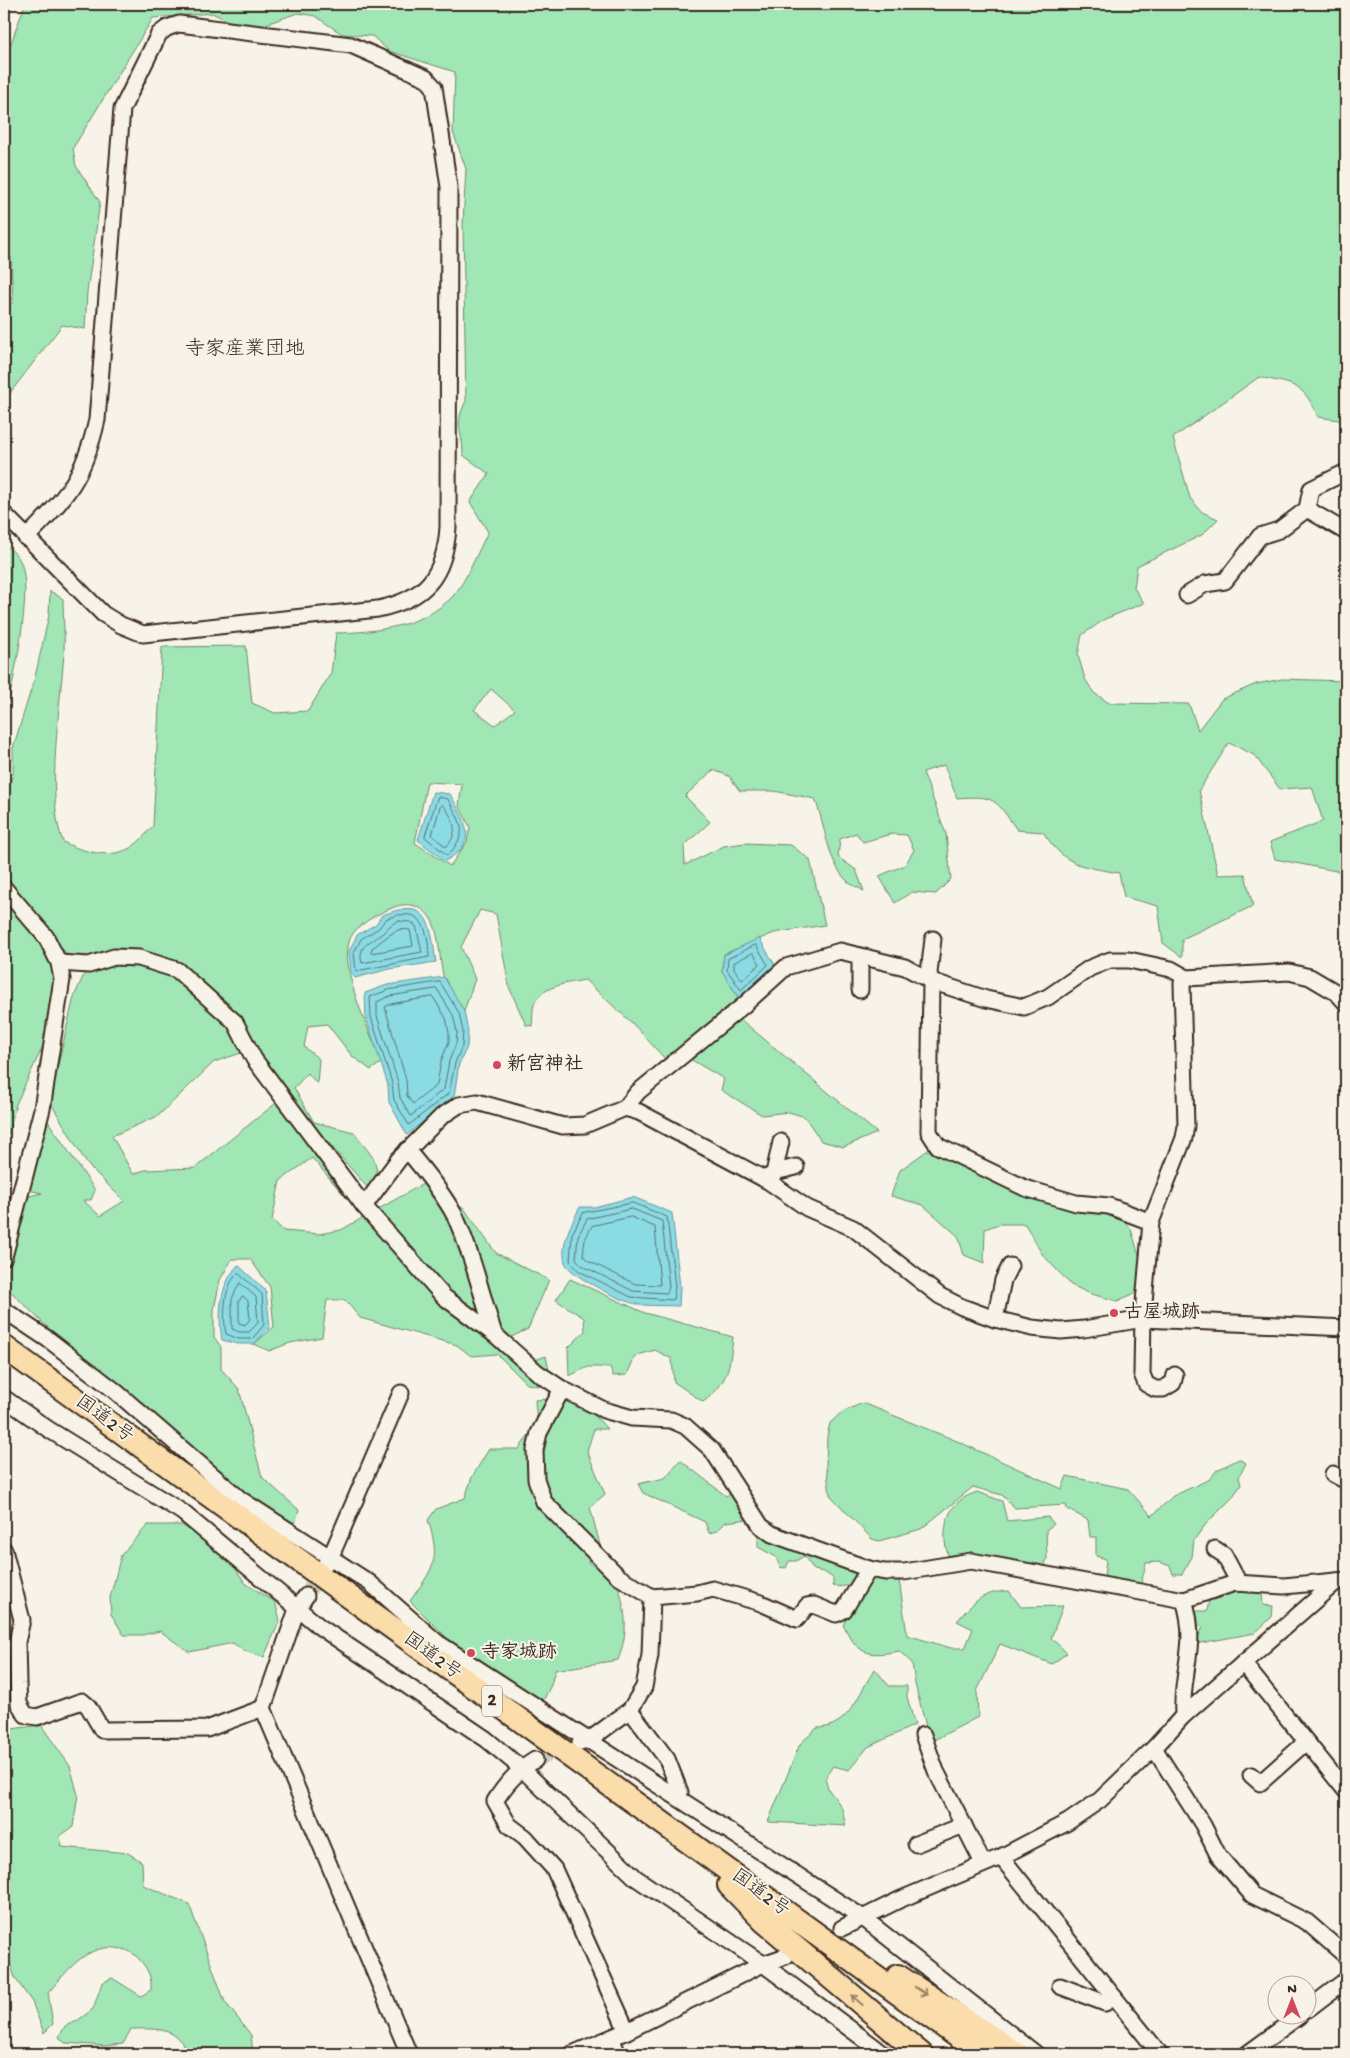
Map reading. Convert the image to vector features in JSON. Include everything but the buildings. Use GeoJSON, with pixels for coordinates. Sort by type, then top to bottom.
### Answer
{"type":"FeatureCollection","features":[{"type":"Feature","properties":{"kind":"highway","name":"国道2号"},"geometry":{"type":"LineString","coordinates":[[4,1347],[982,2054]]}},
{"type":"Feature","properties":{"kind":"highway"},"geometry":{"type":"LineString","coordinates":[[688,1842],[764,1921],[921,2054]]}},
{"type":"Feature","properties":{"kind":"highway"},"geometry":{"type":"LineString","coordinates":[[688,1842],[1017,2054]]}},
{"type":"Feature","properties":{"kind":"street"},"geometry":{"type":"LineString","coordinates":[[4,514],[26,538],[103,614],[121,625],[143,634],[378,609],[398,604],[416,596],[430,583],[440,567],[448,526],[449,187],[434,87],[426,78],[351,45],[179,24],[166,28],[159,34],[122,109],[97,420],[90,449],[81,472],[60,504],[26,538]]}},
{"type":"Feature","properties":{"kind":"street"},"geometry":{"type":"LineString","coordinates":[[1187,595],[1205,584],[1225,581],[1260,536],[1278,530],[1307,509],[1311,489],[1346,472]]}},
{"type":"Feature","properties":{"kind":"street"},"geometry":{"type":"LineString","coordinates":[[1307,509],[1346,532]]}},
{"type":"Feature","properties":{"kind":"street"},"geometry":{"type":"LineString","coordinates":[[4,888],[46,937],[59,963],[62,979],[60,1004],[42,1109],[4,1257]]}},
{"type":"Feature","properties":{"kind":"street"},"geometry":{"type":"LineString","coordinates":[[932,939],[929,973],[931,981],[929,1132],[938,1146],[1025,1188],[1076,1203],[1109,1206],[1151,1222]]}},
{"type":"Feature","properties":{"kind":"street"},"geometry":{"type":"LineString","coordinates":[[364,1206],[407,1150],[442,1116],[459,1104],[477,1102],[564,1126],[585,1125],[625,1108],[638,1092],[744,1005],[786,967],[840,951],[905,967],[931,981],[986,999],[1024,1007],[1048,997],[1090,968],[1110,960],[1129,960],[1171,968],[1187,978],[1289,972],[1310,977],[1337,993],[1346,1003]]}},
{"type":"Feature","properties":{"kind":"street"},"geometry":{"type":"LineString","coordinates":[[860,956],[860,990]]}},
{"type":"Feature","properties":{"kind":"street"},"geometry":{"type":"LineString","coordinates":[[59,963],[89,965],[114,957],[139,958],[177,970],[235,1022],[254,1059],[364,1206],[444,1297],[494,1334],[538,1373],[562,1389],[604,1410],[632,1418],[671,1420],[685,1426],[712,1450],[761,1526],[772,1534],[869,1569],[885,1572],[904,1572],[971,1561],[1184,1600],[1239,1584],[1284,1586],[1342,1579]]}},
{"type":"Feature","properties":{"kind":"street"},"geometry":{"type":"LineString","coordinates":[[1175,1375],[1173,1383],[1163,1389],[1155,1389],[1146,1384],[1142,1374],[1143,1319],[1151,1222],[1184,1138],[1186,1126],[1182,983],[1187,978]]}},
{"type":"Feature","properties":{"kind":"street"},"geometry":{"type":"LineString","coordinates":[[625,1108],[639,1112],[769,1176],[807,1208],[853,1228],[940,1296],[962,1307],[995,1319],[1032,1328],[1061,1331],[1143,1319],[1346,1328]]}},
{"type":"Feature","properties":{"kind":"street"},"geometry":{"type":"LineString","coordinates":[[769,1176],[781,1142]]}},
{"type":"Feature","properties":{"kind":"street"},"geometry":{"type":"LineString","coordinates":[[407,1150],[422,1168],[454,1215],[474,1266],[494,1334]]}},
{"type":"Feature","properties":{"kind":"street"},"geometry":{"type":"LineString","coordinates":[[769,1176],[796,1167]]}},
{"type":"Feature","properties":{"kind":"street"},"geometry":{"type":"LineString","coordinates":[[995,1319],[1003,1280],[1010,1266]]}},
{"type":"Feature","properties":{"kind":"street"},"geometry":{"type":"LineString","coordinates":[[4,1310],[49,1340],[114,1390],[240,1498],[370,1583],[438,1643],[678,1797],[849,1911],[862,1917],[1036,2054]]}},
{"type":"Feature","properties":{"kind":"street"},"geometry":{"type":"LineString","coordinates":[[562,1389],[539,1433],[535,1450],[536,1479],[544,1502],[619,1577],[652,1597],[713,1589],[761,1603],[797,1619],[807,1606],[814,1605],[836,1614],[844,1610],[869,1569]]}},
{"type":"Feature","properties":{"kind":"street"},"geometry":{"type":"LineString","coordinates":[[322,1568],[331,1556],[401,1393]]}},
{"type":"Feature","properties":{"kind":"street"},"geometry":{"type":"LineString","coordinates":[[4,1398],[48,1429],[182,1512],[297,1609],[486,1739],[521,1768],[555,1803],[636,1878],[763,1964],[884,2054]]}},
{"type":"Feature","properties":{"kind":"street"},"geometry":{"type":"LineString","coordinates":[[1215,1549],[1224,1555],[1239,1584]]}},
{"type":"Feature","properties":{"kind":"street"},"geometry":{"type":"LineString","coordinates":[[4,1550],[22,1620],[17,1642],[18,1684],[20,1704],[26,1714],[37,1717],[82,1701],[88,1706],[102,1730],[207,1729],[263,1708]]}},
{"type":"Feature","properties":{"kind":"street"},"geometry":{"type":"LineString","coordinates":[[842,1928],[862,1917],[1001,1857],[1068,1822],[1100,1800],[1154,1748],[1183,1716],[1342,1579]]}},
{"type":"Feature","properties":{"kind":"street"},"geometry":{"type":"LineString","coordinates":[[306,1596],[297,1609],[263,1708],[409,2054]]}},
{"type":"Feature","properties":{"kind":"street"},"geometry":{"type":"LineString","coordinates":[[569,1747],[588,1741],[630,1710],[644,1687],[648,1672],[652,1597]]}},
{"type":"Feature","properties":{"kind":"street"},"geometry":{"type":"LineString","coordinates":[[1183,1716],[1183,1689],[1190,1648],[1190,1620],[1184,1600]]}},
{"type":"Feature","properties":{"kind":"street"},"geometry":{"type":"LineString","coordinates":[[1243,1663],[1346,1792]]}},
{"type":"Feature","properties":{"kind":"street"},"geometry":{"type":"LineString","coordinates":[[630,1710],[667,1759],[680,1792],[678,1797]]}},
{"type":"Feature","properties":{"kind":"street"},"geometry":{"type":"LineString","coordinates":[[923,1735],[936,1771],[983,1864]]}},
{"type":"Feature","properties":{"kind":"street"},"geometry":{"type":"LineString","coordinates":[[1251,1775],[1260,1783],[1306,1742]]}},
{"type":"Feature","properties":{"kind":"street"},"geometry":{"type":"LineString","coordinates":[[1154,1748],[1204,1825],[1218,1855],[1252,1895],[1307,1922],[1346,1956]]}},
{"type":"Feature","properties":{"kind":"street"},"geometry":{"type":"LineString","coordinates":[[535,1760],[521,1768],[507,1782],[495,1802],[509,1825],[525,1837],[554,1869],[627,2031]]}},
{"type":"Feature","properties":{"kind":"street"},"geometry":{"type":"LineString","coordinates":[[916,1844],[964,1825]]}},
{"type":"Feature","properties":{"kind":"street"},"geometry":{"type":"LineString","coordinates":[[1001,1857],[1160,2054]]}},
{"type":"Feature","properties":{"kind":"street"},"geometry":{"type":"LineString","coordinates":[[572,2054],[627,2031],[763,1964],[786,1956]]}},
{"type":"Feature","properties":{"kind":"street"},"geometry":{"type":"LineString","coordinates":[[1318,2001],[1346,1980]]}},
{"type":"Feature","properties":{"kind":"street"},"geometry":{"type":"LineString","coordinates":[[1060,1986],[1095,2000],[1105,2002],[1114,1997]]}},
{"type":"Feature","properties":{"kind":"street"},"geometry":{"type":"LineString","coordinates":[[1246,2054],[1285,2026]]}},
{"type":"Feature","properties":{"kind":"street"},"geometry":{"type":"LineString","coordinates":[[611,2038],[618,2054]]}},
{"type":"Feature","properties":{"kind":"green space"},"geometry":{"type":"Polygon","coordinates":[[[25,4],[1346,4],[1346,421],[1318,417],[1313,406],[1302,391],[1289,384],[1259,377],[1173,438],[1190,498],[1202,512],[1218,519],[1202,535],[1137,566],[1134,588],[1144,603],[1105,619],[1082,635],[1078,655],[1085,679],[1094,693],[1109,703],[1189,704],[1198,730],[1222,699],[1256,684],[1282,679],[1346,681],[1346,873],[1275,859],[1270,842],[1323,821],[1312,787],[1280,789],[1254,755],[1229,743],[1199,790],[1218,875],[1245,874],[1253,906],[1182,939],[1182,957],[1163,943],[1158,906],[1124,897],[1119,873],[1094,869],[1067,859],[1051,844],[1043,832],[1017,830],[999,805],[993,801],[980,797],[957,798],[944,765],[923,772],[946,834],[951,879],[936,894],[912,892],[895,903],[879,876],[905,865],[914,850],[907,835],[891,834],[863,842],[856,833],[840,839],[838,857],[856,870],[864,891],[847,881],[840,873],[827,842],[815,799],[774,791],[740,791],[729,776],[713,770],[685,796],[710,822],[684,846],[685,865],[724,846],[745,843],[791,845],[810,860],[825,925],[774,933],[724,954],[722,971],[740,1000],[667,1061],[633,1024],[585,980],[557,986],[544,992],[534,1004],[532,1026],[526,1025],[509,987],[496,914],[480,910],[461,947],[475,979],[464,1011],[445,980],[435,928],[429,916],[421,909],[412,905],[397,906],[377,915],[354,932],[348,944],[348,959],[350,977],[356,996],[382,1062],[371,1070],[352,1056],[327,1024],[308,1026],[304,1047],[319,1059],[317,1084],[308,1073],[294,1088],[314,1122],[354,1132],[374,1159],[377,1171],[372,1193],[283,1090],[256,1048],[214,1062],[158,1116],[112,1136],[133,1174],[145,1170],[195,1168],[281,1099],[355,1198],[350,1202],[312,1158],[280,1181],[272,1220],[284,1231],[319,1234],[341,1230],[423,1184],[443,1211],[463,1207],[496,1253],[549,1280],[528,1329],[507,1339],[512,1360],[521,1365],[546,1356],[549,1371],[545,1387],[527,1384],[497,1354],[471,1356],[457,1345],[360,1318],[345,1300],[327,1300],[322,1337],[290,1343],[269,1351],[254,1344],[274,1327],[270,1287],[250,1259],[232,1259],[220,1280],[214,1310],[214,1337],[221,1347],[221,1369],[239,1389],[262,1477],[299,1510],[295,1523],[244,1496],[44,1324],[6,1287],[21,1198],[42,1193],[27,1190],[45,1117],[95,1190],[91,1200],[83,1200],[100,1216],[124,1201],[87,1164],[52,1105],[53,1086],[74,997],[85,972],[70,958],[8,885],[4,876],[4,798],[13,774],[13,748],[35,677],[49,615],[50,591],[63,599],[64,652],[55,776],[55,801],[58,823],[63,842],[91,852],[111,853],[129,849],[153,826],[162,647],[246,646],[252,703],[275,713],[308,711],[331,673],[336,633],[383,629],[414,621],[428,615],[441,606],[453,596],[463,582],[488,532],[470,502],[489,474],[463,455],[459,423],[466,401],[463,222],[466,169],[453,132],[455,72],[389,51],[372,36],[342,34],[315,16],[298,13],[260,26],[237,25],[212,13],[153,18],[73,148],[76,166],[100,202],[87,292],[85,329],[62,325],[4,401],[4,305],[13,303],[11,257],[4,248],[4,63],[25,4]],[[491,689],[474,710],[495,725],[515,710],[491,689]],[[427,782],[415,843],[450,866],[467,842],[470,827],[459,806],[462,784],[427,782]]]}},
{"type":"Feature","properties":{"kind":"green space"},"geometry":{"type":"Polygon","coordinates":[[[4,544],[18,557],[23,570],[25,589],[21,637],[4,722],[4,544]]]}},
{"type":"Feature","properties":{"kind":"green space"},"geometry":{"type":"Polygon","coordinates":[[[4,896],[42,939],[58,979],[50,1031],[16,1104],[4,1150],[4,896]]]}},
{"type":"Feature","properties":{"kind":"green space"},"geometry":{"type":"Polygon","coordinates":[[[740,1019],[877,1133],[844,1147],[821,1141],[805,1117],[789,1112],[762,1115],[721,1090],[724,1079],[690,1059],[740,1019]]]}},
{"type":"Feature","properties":{"kind":"green space"},"geometry":{"type":"Polygon","coordinates":[[[928,1150],[1022,1191],[1118,1214],[1131,1229],[1142,1265],[1140,1291],[1117,1301],[1091,1294],[1071,1285],[1042,1254],[1025,1224],[999,1224],[985,1229],[984,1263],[964,1255],[958,1236],[923,1205],[891,1196],[900,1170],[928,1150]]]}},
{"type":"Feature","properties":{"kind":"green space"},"geometry":{"type":"Polygon","coordinates":[[[570,1279],[645,1313],[733,1337],[729,1366],[723,1381],[703,1402],[674,1382],[672,1359],[655,1350],[635,1356],[627,1375],[613,1376],[610,1367],[588,1367],[569,1376],[568,1348],[585,1331],[584,1318],[556,1300],[570,1279]]]}},
{"type":"Feature","properties":{"kind":"green space"},"geometry":{"type":"Polygon","coordinates":[[[569,1398],[589,1409],[607,1429],[594,1429],[587,1451],[605,1494],[590,1507],[600,1545],[588,1562],[618,1584],[623,1604],[625,1631],[618,1660],[555,1670],[551,1685],[541,1705],[456,1647],[410,1601],[425,1580],[433,1563],[434,1545],[428,1520],[436,1509],[465,1498],[472,1477],[489,1449],[519,1449],[537,1423],[535,1400],[569,1398]]]}},
{"type":"Feature","properties":{"kind":"green space"},"geometry":{"type":"Polygon","coordinates":[[[863,1403],[957,1441],[1062,1489],[1067,1476],[1128,1489],[1152,1516],[1173,1496],[1210,1479],[1217,1470],[1239,1459],[1246,1463],[1239,1477],[1241,1485],[1194,1540],[1192,1557],[1182,1574],[1173,1574],[1170,1566],[1159,1562],[1146,1563],[1140,1588],[1104,1579],[1106,1559],[1096,1556],[1096,1537],[1090,1537],[1088,1520],[1067,1509],[1066,1505],[1015,1508],[1002,1495],[973,1487],[921,1529],[879,1541],[872,1539],[830,1495],[826,1465],[827,1436],[830,1423],[842,1412],[863,1403]]]}},
{"type":"Feature","properties":{"kind":"green space"},"geometry":{"type":"Polygon","coordinates":[[[680,1460],[726,1496],[733,1493],[749,1519],[726,1522],[717,1531],[709,1533],[705,1522],[643,1493],[638,1484],[665,1478],[680,1460]]]}},
{"type":"Feature","properties":{"kind":"green space"},"geometry":{"type":"Polygon","coordinates":[[[977,1492],[1002,1501],[1007,1521],[1048,1517],[1054,1524],[1046,1530],[1047,1558],[1044,1568],[979,1556],[949,1557],[945,1534],[951,1511],[964,1498],[977,1492]]]}},
{"type":"Feature","properties":{"kind":"green space"},"geometry":{"type":"Polygon","coordinates":[[[148,1525],[182,1525],[230,1560],[245,1583],[275,1602],[280,1620],[264,1657],[244,1651],[233,1643],[189,1652],[160,1631],[142,1635],[124,1635],[111,1614],[110,1598],[121,1555],[148,1525]]]}},
{"type":"Feature","properties":{"kind":"green space"},"geometry":{"type":"Polygon","coordinates":[[[762,1531],[863,1571],[848,1586],[833,1586],[833,1578],[824,1572],[814,1570],[804,1556],[796,1561],[789,1561],[786,1568],[780,1567],[776,1557],[758,1547],[758,1539],[762,1531]]]}},
{"type":"Feature","properties":{"kind":"green space"},"geometry":{"type":"Polygon","coordinates":[[[873,1573],[899,1579],[907,1635],[951,1648],[965,1648],[973,1629],[957,1621],[979,1599],[991,1593],[1009,1591],[1021,1607],[1063,1606],[1051,1638],[1067,1653],[1052,1664],[1000,1644],[977,1691],[978,1717],[930,1742],[915,1684],[912,1663],[899,1651],[879,1654],[859,1648],[843,1625],[873,1573]]]}},
{"type":"Feature","properties":{"kind":"green space"},"geometry":{"type":"Polygon","coordinates":[[[1257,1586],[1262,1594],[1263,1605],[1273,1606],[1272,1617],[1255,1633],[1195,1644],[1203,1627],[1194,1623],[1197,1611],[1207,1611],[1210,1595],[1257,1586]]]}},
{"type":"Feature","properties":{"kind":"green space"},"geometry":{"type":"Polygon","coordinates":[[[875,1669],[889,1686],[907,1686],[907,1697],[915,1725],[868,1747],[849,1770],[833,1766],[828,1773],[827,1784],[842,1809],[846,1826],[768,1822],[800,1744],[817,1728],[838,1722],[845,1716],[852,1708],[875,1669]]]}},
{"type":"Feature","properties":{"kind":"green space"},"geometry":{"type":"Polygon","coordinates":[[[41,1725],[70,1766],[78,1795],[73,1827],[60,1836],[62,1847],[128,1853],[142,1862],[143,1885],[189,1904],[225,2002],[251,2035],[253,2054],[188,2054],[178,2038],[172,2034],[150,2029],[131,2029],[123,2044],[104,2046],[65,2043],[59,2037],[65,2026],[77,2021],[93,2009],[102,1983],[112,1978],[141,1996],[151,1990],[150,1977],[142,1963],[132,1953],[116,1948],[105,1948],[86,1955],[69,1969],[48,1993],[53,2024],[44,2033],[32,2002],[15,1978],[4,1943],[4,1896],[8,1888],[4,1883],[4,1730],[41,1725]]]}},
{"type":"Feature","properties":{"kind":"water"},"geometry":{"type":"Polygon","coordinates":[[[433,792],[450,794],[464,821],[466,830],[463,846],[456,854],[445,861],[418,840],[433,792]]]}},
{"type":"Feature","properties":{"kind":"water"},"geometry":{"type":"Polygon","coordinates":[[[398,910],[414,910],[425,918],[429,924],[433,940],[436,962],[390,969],[355,978],[351,974],[349,951],[357,935],[376,924],[382,915],[398,910]]]}},
{"type":"Feature","properties":{"kind":"water"},"geometry":{"type":"Polygon","coordinates":[[[759,938],[775,965],[740,1000],[722,971],[724,955],[759,938]]]}},
{"type":"Feature","properties":{"kind":"water"},"geometry":{"type":"Polygon","coordinates":[[[444,977],[464,1011],[468,1032],[467,1047],[459,1064],[454,1096],[407,1135],[389,1102],[388,1085],[366,1018],[365,993],[387,985],[444,977]]]}},
{"type":"Feature","properties":{"kind":"water"},"geometry":{"type":"Polygon","coordinates":[[[633,1197],[672,1213],[680,1287],[679,1306],[647,1305],[629,1302],[603,1291],[583,1279],[574,1273],[565,1262],[565,1240],[580,1207],[594,1207],[633,1197]]]}},
{"type":"Feature","properties":{"kind":"water"},"geometry":{"type":"Polygon","coordinates":[[[238,1265],[266,1291],[270,1327],[254,1344],[238,1344],[222,1340],[221,1300],[227,1282],[238,1265]]]}},
{"type":"Feature","properties":{"kind":"tunnel"},"geometry":{"type":"LineString","coordinates":[[306,1596],[322,1569]]}},
{"type":"Feature","properties":{"kind":"tunnel"},"geometry":{"type":"LineString","coordinates":[[535,1760],[566,1748]]}},
{"type":"Feature","properties":{"kind":"place","name":"新宮神社"},"geometry":{"type":"Point","coordinates":[497,1065]}},
{"type":"Feature","properties":{"kind":"place","name":"古屋城跡"},"geometry":{"type":"Point","coordinates":[1114,1313]}},
{"type":"Feature","properties":{"kind":"place","name":"寺家城跡"},"geometry":{"type":"Point","coordinates":[471,1653]}},
{"type":"Feature","properties":{"kind":"district","name":"寺家産業団地"},"geometry":{"type":"Point","coordinates":[245,350]}}]}
